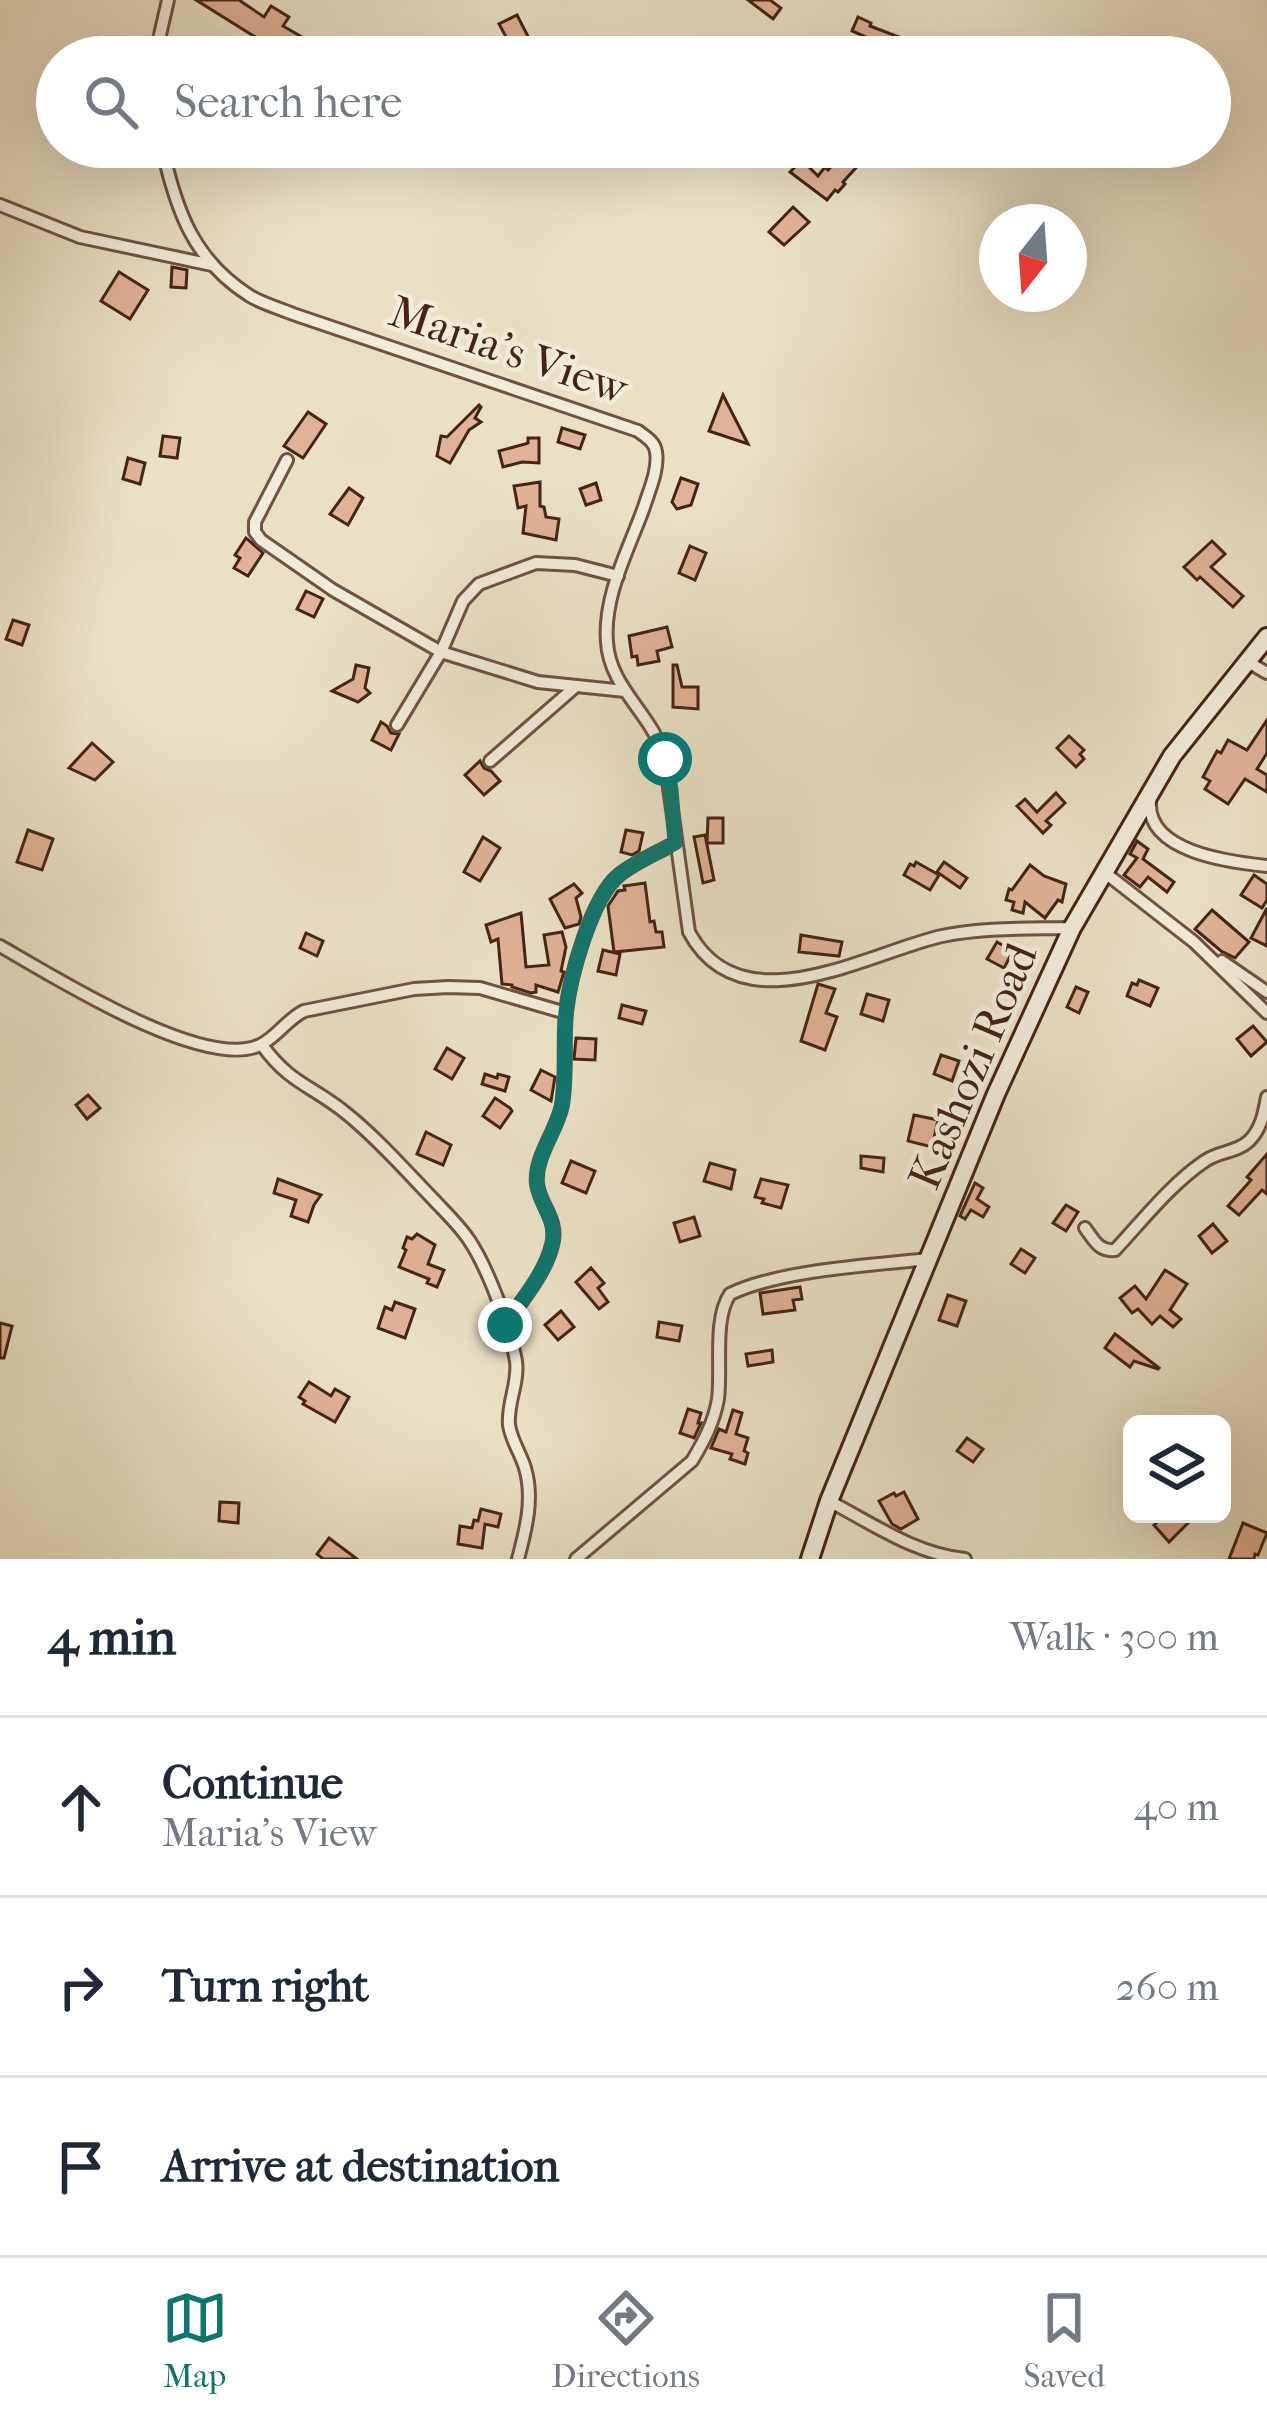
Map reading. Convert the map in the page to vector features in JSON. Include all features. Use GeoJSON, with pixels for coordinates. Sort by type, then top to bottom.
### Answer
{"type":"FeatureCollection","features":[{"type":"Feature","properties":{"kind":"main road","name":"Kashozi Road"},"geometry":{"type":"LineString","coordinates":[[809,1559],[996,1094],[1072,928],[1172,756],[1267,637]]}},
{"type":"Feature","properties":{"kind":"street"},"geometry":{"type":"LineString","coordinates":[[159,36],[168,0]]}},
{"type":"Feature","properties":{"kind":"street","name":"Maria's View"},"geometry":{"type":"LineString","coordinates":[[167,168],[193,241],[212,266],[251,296],[638,431],[652,442],[656,466],[607,613],[607,642],[610,663],[665,759],[689,932],[719,968],[776,980],[807,977],[959,933],[1072,928]]}},
{"type":"Feature","properties":{"kind":"street"},"geometry":{"type":"LineString","coordinates":[[0,205],[80,237],[212,266]]}},
{"type":"Feature","properties":{"kind":"street"},"geometry":{"type":"LineString","coordinates":[[287,460],[255,522],[255,532],[333,590],[441,652],[503,673],[625,691]]}},
{"type":"Feature","properties":{"kind":"street"},"geometry":{"type":"LineString","coordinates":[[397,725],[441,652],[463,601],[479,584],[536,562],[618,576]]}},
{"type":"Feature","properties":{"kind":"street"},"geometry":{"type":"LineString","coordinates":[[1248,662],[1267,673]]}},
{"type":"Feature","properties":{"kind":"street"},"geometry":{"type":"LineString","coordinates":[[490,761],[575,687]]}},
{"type":"Feature","properties":{"kind":"street"},"geometry":{"type":"LineString","coordinates":[[1151,792],[1153,823],[1174,842],[1219,859],[1267,866]]}},
{"type":"Feature","properties":{"kind":"street"},"geometry":{"type":"LineString","coordinates":[[505,1325],[554,1240],[550,1214],[537,1186],[562,1103],[572,979],[606,890],[617,876],[675,843]]}},
{"type":"Feature","properties":{"kind":"street"},"geometry":{"type":"LineString","coordinates":[[1104,872],[1267,992]]}},
{"type":"Feature","properties":{"kind":"street"},"geometry":{"type":"LineString","coordinates":[[1194,942],[1267,1012]]}},
{"type":"Feature","properties":{"kind":"street"},"geometry":{"type":"LineString","coordinates":[[0,946],[76,991],[206,1047],[262,1045],[304,1011],[413,989],[479,988],[566,1013]]}},
{"type":"Feature","properties":{"kind":"street"},"geometry":{"type":"LineString","coordinates":[[262,1045],[288,1076],[366,1131],[470,1240],[516,1364],[509,1431],[530,1489],[518,1559]]}},
{"type":"Feature","properties":{"kind":"street"},"geometry":{"type":"LineString","coordinates":[[1085,1228],[1099,1247],[1115,1250],[1203,1162],[1236,1150],[1252,1138],[1261,1125],[1267,1097]]}},
{"type":"Feature","properties":{"kind":"street"},"geometry":{"type":"LineString","coordinates":[[576,1559],[692,1461],[704,1441],[718,1396],[722,1310],[730,1294],[794,1277],[929,1259]]}},
{"type":"Feature","properties":{"kind":"street"},"geometry":{"type":"LineString","coordinates":[[829,1502],[913,1546],[965,1559]]}},
{"type":"Feature","properties":{"kind":"building"},"geometry":{"type":"Polygon","coordinates":[[[196,0],[239,0],[264,17],[271,6],[289,17],[283,26],[300,36],[253,36],[196,0]]]}},
{"type":"Feature","properties":{"kind":"building"},"geometry":{"type":"Polygon","coordinates":[[[748,0],[770,0],[781,8],[773,19],[748,0]]]}},
{"type":"Feature","properties":{"kind":"building"},"geometry":{"type":"Polygon","coordinates":[[[517,15],[528,36],[506,36],[499,24],[517,15]]]}},
{"type":"Feature","properties":{"kind":"building"},"geometry":{"type":"Polygon","coordinates":[[[858,17],[896,36],[864,36],[852,31],[858,17]]]}},
{"type":"Feature","properties":{"kind":"building"},"geometry":{"type":"Polygon","coordinates":[[[810,168],[818,176],[824,168],[856,168],[827,200],[790,172],[810,168]]]}},
{"type":"Feature","properties":{"kind":"building"},"geometry":{"type":"Polygon","coordinates":[[[793,207],[809,222],[784,245],[769,232],[793,207]]]}},
{"type":"Feature","properties":{"kind":"building"},"geometry":{"type":"Polygon","coordinates":[[[172,267],[187,270],[186,288],[171,287],[172,267]]]}},
{"type":"Feature","properties":{"kind":"building"},"geometry":{"type":"Polygon","coordinates":[[[119,272],[148,290],[130,319],[101,301],[119,272]]]}},
{"type":"Feature","properties":{"kind":"building"},"geometry":{"type":"Polygon","coordinates":[[[723,395],[748,444],[709,431],[723,395]]]}},
{"type":"Feature","properties":{"kind":"building"},"geometry":{"type":"Polygon","coordinates":[[[479,405],[475,418],[481,422],[469,430],[450,463],[437,456],[441,436],[447,437],[479,405]]]}},
{"type":"Feature","properties":{"kind":"building"},"geometry":{"type":"Polygon","coordinates":[[[308,412],[326,424],[303,458],[284,446],[308,412]]]}},
{"type":"Feature","properties":{"kind":"building"},"geometry":{"type":"Polygon","coordinates":[[[562,428],[585,435],[580,449],[558,442],[562,428]]]}},
{"type":"Feature","properties":{"kind":"building"},"geometry":{"type":"Polygon","coordinates":[[[163,436],[180,438],[177,458],[160,456],[163,436]]]}},
{"type":"Feature","properties":{"kind":"building"},"geometry":{"type":"Polygon","coordinates":[[[528,438],[539,438],[539,463],[503,467],[499,451],[528,443],[528,438]]]}},
{"type":"Feature","properties":{"kind":"building"},"geometry":{"type":"Polygon","coordinates":[[[128,458],[145,463],[140,484],[123,479],[128,458]]]}},
{"type":"Feature","properties":{"kind":"building"},"geometry":{"type":"Polygon","coordinates":[[[681,478],[698,484],[691,505],[677,509],[672,502],[681,478]]]}},
{"type":"Feature","properties":{"kind":"building"},"geometry":{"type":"Polygon","coordinates":[[[540,482],[540,506],[546,517],[559,519],[556,540],[523,533],[526,506],[518,508],[514,486],[540,482]]]}},
{"type":"Feature","properties":{"kind":"building"},"geometry":{"type":"Polygon","coordinates":[[[596,483],[601,500],[586,505],[580,489],[596,483]]]}},
{"type":"Feature","properties":{"kind":"building"},"geometry":{"type":"Polygon","coordinates":[[[349,488],[363,498],[348,525],[330,514],[349,488]]]}},
{"type":"Feature","properties":{"kind":"building"},"geometry":{"type":"Polygon","coordinates":[[[246,538],[263,553],[248,576],[234,568],[240,558],[235,555],[246,538]]]}},
{"type":"Feature","properties":{"kind":"building"},"geometry":{"type":"Polygon","coordinates":[[[1212,541],[1225,554],[1211,567],[1243,596],[1233,607],[1184,567],[1212,541]]]}},
{"type":"Feature","properties":{"kind":"building"},"geometry":{"type":"Polygon","coordinates":[[[690,546],[706,553],[695,580],[679,573],[690,546]]]}},
{"type":"Feature","properties":{"kind":"building"},"geometry":{"type":"Polygon","coordinates":[[[306,591],[323,599],[314,617],[297,609],[306,591]]]}},
{"type":"Feature","properties":{"kind":"building"},"geometry":{"type":"Polygon","coordinates":[[[13,620],[29,625],[22,645],[6,639],[13,620]]]}},
{"type":"Feature","properties":{"kind":"building"},"geometry":{"type":"Polygon","coordinates":[[[667,627],[672,647],[657,651],[659,661],[638,665],[629,636],[667,627]]]}},
{"type":"Feature","properties":{"kind":"building"},"geometry":{"type":"Polygon","coordinates":[[[356,665],[369,668],[365,688],[370,693],[358,702],[332,691],[353,679],[356,665]]]}},
{"type":"Feature","properties":{"kind":"building"},"geometry":{"type":"Polygon","coordinates":[[[673,665],[677,665],[682,687],[698,687],[698,709],[673,707],[673,665]]]}},
{"type":"Feature","properties":{"kind":"building"},"geometry":{"type":"Polygon","coordinates":[[[1267,720],[1267,753],[1257,769],[1267,775],[1267,792],[1245,779],[1228,804],[1205,789],[1210,781],[1203,777],[1217,751],[1221,753],[1228,740],[1247,750],[1267,720]]]}},
{"type":"Feature","properties":{"kind":"building"},"geometry":{"type":"Polygon","coordinates":[[[381,722],[391,733],[399,734],[391,750],[372,740],[381,722]]]}},
{"type":"Feature","properties":{"kind":"building"},"geometry":{"type":"Polygon","coordinates":[[[1069,736],[1084,750],[1080,754],[1084,759],[1076,767],[1057,748],[1069,736]]]}},
{"type":"Feature","properties":{"kind":"building"},"geometry":{"type":"Polygon","coordinates":[[[92,743],[113,762],[95,780],[69,768],[92,743]]]}},
{"type":"Feature","properties":{"kind":"building"},"geometry":{"type":"Polygon","coordinates":[[[480,761],[500,781],[484,795],[465,775],[480,761]]]}},
{"type":"Feature","properties":{"kind":"building"},"geometry":{"type":"Polygon","coordinates":[[[1056,793],[1065,803],[1046,821],[1051,825],[1043,833],[1017,806],[1025,799],[1037,812],[1056,793]]]}},
{"type":"Feature","properties":{"kind":"building"},"geometry":{"type":"Polygon","coordinates":[[[708,818],[723,818],[723,843],[707,843],[708,818]]]}},
{"type":"Feature","properties":{"kind":"building"},"geometry":{"type":"Polygon","coordinates":[[[28,830],[53,839],[42,870],[17,862],[28,830]]]}},
{"type":"Feature","properties":{"kind":"building"},"geometry":{"type":"Polygon","coordinates":[[[626,830],[643,833],[639,851],[632,855],[621,852],[626,830]]]}},
{"type":"Feature","properties":{"kind":"building"},"geometry":{"type":"Polygon","coordinates":[[[705,835],[714,880],[703,883],[694,837],[705,835]]]}},
{"type":"Feature","properties":{"kind":"building"},"geometry":{"type":"Polygon","coordinates":[[[483,837],[500,848],[480,881],[464,872],[483,837]]]}},
{"type":"Feature","properties":{"kind":"building"},"geometry":{"type":"Polygon","coordinates":[[[1137,841],[1148,849],[1143,859],[1174,882],[1167,892],[1148,877],[1140,887],[1124,875],[1137,858],[1130,854],[1137,841]]]}},
{"type":"Feature","properties":{"kind":"building"},"geometry":{"type":"Polygon","coordinates":[[[916,862],[939,875],[930,890],[904,875],[916,862]]]}},
{"type":"Feature","properties":{"kind":"building"},"geometry":{"type":"Polygon","coordinates":[[[944,862],[967,878],[960,888],[937,872],[944,862]]]}},
{"type":"Feature","properties":{"kind":"building"},"geometry":{"type":"Polygon","coordinates":[[[1030,865],[1066,884],[1062,902],[1058,900],[1045,918],[1025,902],[1023,913],[1012,910],[1014,902],[1006,900],[1009,889],[1030,865]]]}},
{"type":"Feature","properties":{"kind":"building"},"geometry":{"type":"Polygon","coordinates":[[[1254,875],[1267,884],[1262,908],[1241,895],[1254,875]]]}},
{"type":"Feature","properties":{"kind":"building"},"geometry":{"type":"Polygon","coordinates":[[[645,883],[650,922],[654,921],[656,932],[662,932],[664,947],[614,952],[608,906],[624,886],[645,883]]]}},
{"type":"Feature","properties":{"kind":"building"},"geometry":{"type":"Polygon","coordinates":[[[574,884],[582,893],[576,898],[581,917],[579,924],[565,928],[550,899],[574,884]]]}},
{"type":"Feature","properties":{"kind":"building"},"geometry":{"type":"Polygon","coordinates":[[[1267,908],[1267,946],[1251,938],[1267,908]]]}},
{"type":"Feature","properties":{"kind":"building"},"geometry":{"type":"Polygon","coordinates":[[[1212,910],[1249,942],[1235,958],[1195,929],[1212,910]]]}},
{"type":"Feature","properties":{"kind":"building"},"geometry":{"type":"Polygon","coordinates":[[[521,913],[526,967],[549,965],[544,935],[562,932],[566,947],[558,992],[536,985],[536,992],[531,993],[502,984],[498,939],[491,942],[486,925],[521,913]]]}},
{"type":"Feature","properties":{"kind":"building"},"geometry":{"type":"Polygon","coordinates":[[[306,933],[323,941],[317,956],[300,948],[306,933]]]}},
{"type":"Feature","properties":{"kind":"building"},"geometry":{"type":"Polygon","coordinates":[[[801,935],[842,942],[839,956],[799,952],[801,935]]]}},
{"type":"Feature","properties":{"kind":"building"},"geometry":{"type":"Polygon","coordinates":[[[997,942],[1013,951],[1004,968],[987,959],[997,942]]]}},
{"type":"Feature","properties":{"kind":"building"},"geometry":{"type":"Polygon","coordinates":[[[603,950],[620,954],[616,975],[598,971],[603,950]]]}},
{"type":"Feature","properties":{"kind":"building"},"geometry":{"type":"Polygon","coordinates":[[[1139,980],[1158,988],[1150,1006],[1127,996],[1132,983],[1137,985],[1139,980]]]}},
{"type":"Feature","properties":{"kind":"building"},"geometry":{"type":"Polygon","coordinates":[[[818,984],[835,989],[826,1013],[837,1017],[825,1050],[801,1041],[818,984]]]}},
{"type":"Feature","properties":{"kind":"building"},"geometry":{"type":"Polygon","coordinates":[[[1076,987],[1088,992],[1079,1013],[1067,1007],[1076,987]]]}},
{"type":"Feature","properties":{"kind":"building"},"geometry":{"type":"Polygon","coordinates":[[[867,994],[889,1000],[883,1021],[861,1014],[867,994]]]}},
{"type":"Feature","properties":{"kind":"building"},"geometry":{"type":"Polygon","coordinates":[[[622,1005],[646,1011],[642,1024],[619,1018],[622,1005]]]}},
{"type":"Feature","properties":{"kind":"building"},"geometry":{"type":"Polygon","coordinates":[[[1253,1026],[1267,1042],[1251,1056],[1237,1039],[1253,1026]]]}},
{"type":"Feature","properties":{"kind":"building"},"geometry":{"type":"Polygon","coordinates":[[[576,1038],[596,1039],[595,1060],[574,1059],[576,1038]]]}},
{"type":"Feature","properties":{"kind":"building"},"geometry":{"type":"Polygon","coordinates":[[[447,1048],[464,1058],[452,1079],[435,1069],[447,1048]]]}},
{"type":"Feature","properties":{"kind":"building"},"geometry":{"type":"Polygon","coordinates":[[[941,1055],[959,1061],[952,1081],[934,1074],[941,1055]]]}},
{"type":"Feature","properties":{"kind":"building"},"geometry":{"type":"Polygon","coordinates":[[[541,1070],[555,1077],[551,1101],[531,1090],[541,1070]]]}},
{"type":"Feature","properties":{"kind":"building"},"geometry":{"type":"Polygon","coordinates":[[[485,1074],[509,1077],[505,1091],[482,1084],[485,1074]]]}},
{"type":"Feature","properties":{"kind":"building"},"geometry":{"type":"Polygon","coordinates":[[[88,1095],[100,1108],[87,1119],[76,1105],[88,1095]]]}},
{"type":"Feature","properties":{"kind":"building"},"geometry":{"type":"Polygon","coordinates":[[[495,1098],[512,1111],[500,1128],[483,1116],[495,1098]]]}},
{"type":"Feature","properties":{"kind":"building"},"geometry":{"type":"Polygon","coordinates":[[[914,1115],[938,1120],[932,1147],[908,1141],[914,1115]]]}},
{"type":"Feature","properties":{"kind":"building"},"geometry":{"type":"Polygon","coordinates":[[[426,1132],[451,1145],[443,1165],[417,1154],[426,1132]]]}},
{"type":"Feature","properties":{"kind":"building"},"geometry":{"type":"Polygon","coordinates":[[[1267,1154],[1267,1194],[1262,1190],[1239,1215],[1228,1206],[1267,1154]]]}},
{"type":"Feature","properties":{"kind":"building"},"geometry":{"type":"Polygon","coordinates":[[[861,1156],[884,1158],[883,1172],[861,1168],[861,1156]]]}},
{"type":"Feature","properties":{"kind":"building"},"geometry":{"type":"Polygon","coordinates":[[[571,1161],[595,1171],[586,1193],[562,1183],[571,1161]]]}},
{"type":"Feature","properties":{"kind":"building"},"geometry":{"type":"Polygon","coordinates":[[[710,1163],[735,1170],[731,1189],[704,1181],[710,1163]]]}},
{"type":"Feature","properties":{"kind":"building"},"geometry":{"type":"Polygon","coordinates":[[[278,1179],[321,1195],[308,1222],[291,1216],[296,1200],[274,1193],[278,1179]]]}},
{"type":"Feature","properties":{"kind":"building"},"geometry":{"type":"Polygon","coordinates":[[[761,1179],[788,1185],[781,1208],[755,1197],[761,1179]]]}},
{"type":"Feature","properties":{"kind":"building"},"geometry":{"type":"Polygon","coordinates":[[[975,1183],[983,1188],[977,1199],[989,1207],[983,1217],[971,1210],[965,1219],[960,1216],[975,1183]]]}},
{"type":"Feature","properties":{"kind":"building"},"geometry":{"type":"Polygon","coordinates":[[[1066,1205],[1078,1212],[1066,1231],[1053,1223],[1066,1205]]]}},
{"type":"Feature","properties":{"kind":"building"},"geometry":{"type":"Polygon","coordinates":[[[694,1217],[700,1236],[680,1242],[674,1223],[694,1217]]]}},
{"type":"Feature","properties":{"kind":"building"},"geometry":{"type":"Polygon","coordinates":[[[1213,1224],[1227,1241],[1212,1253],[1199,1236],[1213,1224]]]}},
{"type":"Feature","properties":{"kind":"building"},"geometry":{"type":"Polygon","coordinates":[[[417,1234],[435,1245],[428,1264],[444,1270],[437,1287],[399,1267],[407,1237],[417,1234]]]}},
{"type":"Feature","properties":{"kind":"building"},"geometry":{"type":"Polygon","coordinates":[[[1021,1249],[1035,1258],[1025,1273],[1011,1264],[1021,1249]]]}},
{"type":"Feature","properties":{"kind":"building"},"geometry":{"type":"Polygon","coordinates":[[[591,1268],[604,1283],[598,1288],[608,1302],[599,1309],[576,1282],[591,1268]]]}},
{"type":"Feature","properties":{"kind":"building"},"geometry":{"type":"Polygon","coordinates":[[[1165,1270],[1187,1284],[1170,1310],[1181,1319],[1173,1327],[1160,1316],[1152,1324],[1138,1309],[1132,1313],[1120,1298],[1135,1286],[1146,1299],[1165,1270]]]}},
{"type":"Feature","properties":{"kind":"building"},"geometry":{"type":"Polygon","coordinates":[[[800,1287],[802,1299],[793,1300],[795,1310],[763,1314],[760,1293],[800,1287]]]}},
{"type":"Feature","properties":{"kind":"building"},"geometry":{"type":"Polygon","coordinates":[[[948,1295],[966,1301],[957,1326],[939,1320],[948,1295]]]}},
{"type":"Feature","properties":{"kind":"building"},"geometry":{"type":"Polygon","coordinates":[[[395,1302],[415,1309],[405,1338],[378,1328],[385,1307],[392,1310],[395,1302]]]}},
{"type":"Feature","properties":{"kind":"building"},"geometry":{"type":"Polygon","coordinates":[[[561,1311],[574,1327],[558,1340],[545,1325],[561,1311]]]}},
{"type":"Feature","properties":{"kind":"building"},"geometry":{"type":"Polygon","coordinates":[[[659,1322],[682,1326],[679,1341],[657,1337],[659,1322]]]}},
{"type":"Feature","properties":{"kind":"building"},"geometry":{"type":"Polygon","coordinates":[[[0,1323],[12,1326],[4,1358],[0,1358],[0,1323]]]}},
{"type":"Feature","properties":{"kind":"building"},"geometry":{"type":"Polygon","coordinates":[[[1115,1334],[1159,1368],[1134,1361],[1130,1367],[1105,1348],[1115,1334]]]}},
{"type":"Feature","properties":{"kind":"building"},"geometry":{"type":"Polygon","coordinates":[[[772,1350],[773,1362],[748,1366],[746,1354],[772,1350]]]}},
{"type":"Feature","properties":{"kind":"building"},"geometry":{"type":"Polygon","coordinates":[[[309,1382],[331,1396],[335,1389],[349,1397],[335,1422],[303,1404],[299,1397],[309,1382]]]}},
{"type":"Feature","properties":{"kind":"building"},"geometry":{"type":"Polygon","coordinates":[[[688,1409],[701,1413],[694,1438],[680,1433],[688,1409]]]}},
{"type":"Feature","properties":{"kind":"building"},"geometry":{"type":"Polygon","coordinates":[[[733,1410],[742,1413],[736,1434],[748,1438],[745,1464],[711,1448],[719,1429],[726,1432],[733,1410]]]}},
{"type":"Feature","properties":{"kind":"building"},"geometry":{"type":"Polygon","coordinates":[[[967,1438],[983,1449],[973,1462],[957,1451],[967,1438]]]}},
{"type":"Feature","properties":{"kind":"building"},"geometry":{"type":"Polygon","coordinates":[[[904,1492],[918,1519],[901,1529],[892,1524],[879,1501],[904,1492]]]}},
{"type":"Feature","properties":{"kind":"building"},"geometry":{"type":"Polygon","coordinates":[[[220,1502],[239,1503],[238,1523],[219,1521],[220,1502]]]}},
{"type":"Feature","properties":{"kind":"building"},"geometry":{"type":"Polygon","coordinates":[[[481,1509],[501,1514],[498,1527],[485,1524],[482,1548],[458,1544],[460,1526],[472,1528],[481,1509]]]}},
{"type":"Feature","properties":{"kind":"building"},"geometry":{"type":"Polygon","coordinates":[[[1156,1523],[1188,1523],[1169,1542],[1156,1523]]]}},
{"type":"Feature","properties":{"kind":"building"},"geometry":{"type":"Polygon","coordinates":[[[1243,1523],[1267,1533],[1254,1559],[1229,1559],[1243,1523]]]}},
{"type":"Feature","properties":{"kind":"building"},"geometry":{"type":"Polygon","coordinates":[[[329,1538],[357,1559],[323,1559],[317,1554],[329,1538]]]}},
{"type":"Feature","properties":{"kind":"route"},"geometry":{"type":"LineString","coordinates":[[505,1325],[536,1279],[554,1240],[550,1214],[537,1186],[538,1173],[562,1103],[566,1013],[586,935],[617,876],[675,843],[665,759]]}}]}
